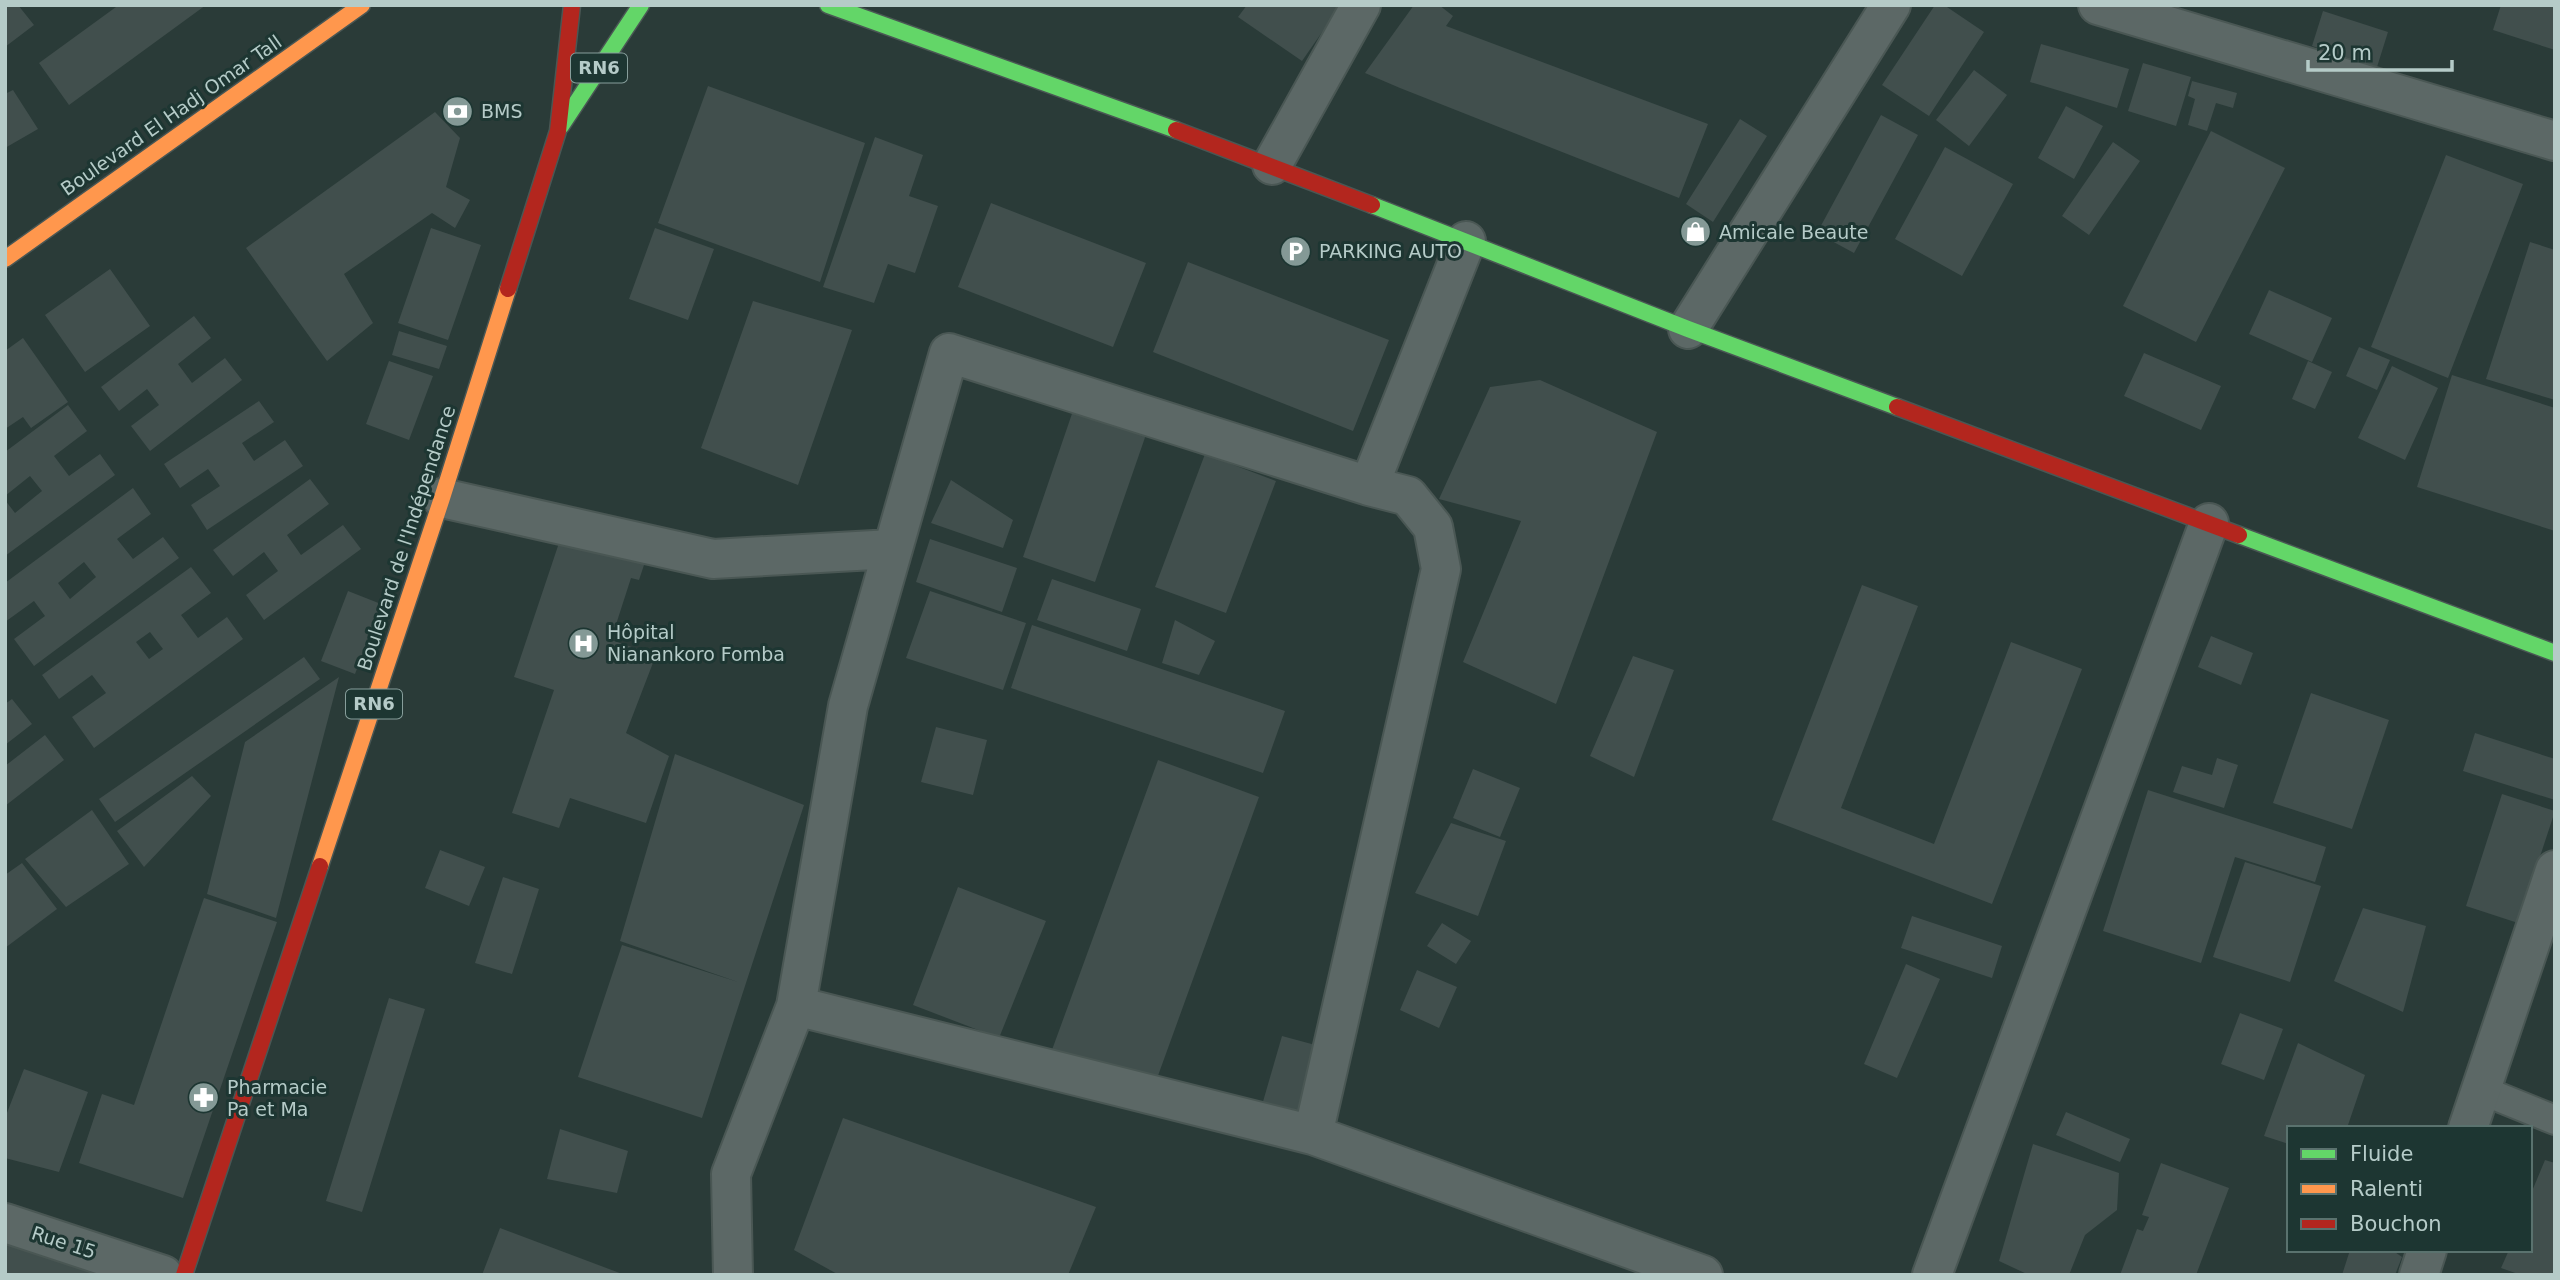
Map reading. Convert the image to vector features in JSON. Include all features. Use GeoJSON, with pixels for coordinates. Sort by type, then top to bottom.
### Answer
{"type":"FeatureCollection","features":[{"type":"Feature","properties":{"kind":"main road","name":"Boulevard El Hadj Omar Tall"},"geometry":{"type":"LineString","coordinates":[[5,259],[362,5]]}},
{"type":"Feature","properties":{"kind":"main road","name":"Boulevard de l'Indépendance"},"geometry":{"type":"LineString","coordinates":[[184,1275],[442,498],[558,131],[572,5]]}},
{"type":"Feature","properties":{"kind":"main road","name":"Boulevard de l'Indépendance"},"geometry":{"type":"LineString","coordinates":[[558,131],[641,5]]}},
{"type":"Feature","properties":{"kind":"main road"},"geometry":{"type":"LineString","coordinates":[[828,5],[1272,165],[1688,329],[2555,653]]}},
{"type":"Feature","properties":{"kind":"street"},"geometry":{"type":"LineString","coordinates":[[1272,165],[1361,5]]}},
{"type":"Feature","properties":{"kind":"street"},"geometry":{"type":"LineString","coordinates":[[1688,329],[1891,5]]}},
{"type":"Feature","properties":{"kind":"street"},"geometry":{"type":"LineString","coordinates":[[2098,5],[2555,141]]}},
{"type":"Feature","properties":{"kind":"street"},"geometry":{"type":"LineString","coordinates":[[1369,486],[1466,241]]}},
{"type":"Feature","properties":{"kind":"street"},"geometry":{"type":"LineString","coordinates":[[733,1275],[731,1174],[796,1006],[848,705],[949,353],[1408,496],[1433,527],[1441,569],[1313,1135]]}},
{"type":"Feature","properties":{"kind":"street"},"geometry":{"type":"LineString","coordinates":[[442,498],[713,559],[892,549]]}},
{"type":"Feature","properties":{"kind":"street"},"geometry":{"type":"LineString","coordinates":[[1932,1275],[2209,523]]}},
{"type":"Feature","properties":{"kind":"street"},"geometry":{"type":"LineString","coordinates":[[2470,1126],[2555,870]]}},
{"type":"Feature","properties":{"kind":"street"},"geometry":{"type":"LineString","coordinates":[[796,1006],[1313,1135],[1703,1275]]}},
{"type":"Feature","properties":{"kind":"street","name":"Rue 15"},"geometry":{"type":"LineString","coordinates":[[5,1223],[163,1275]]}},
{"type":"Feature","properties":{"kind":"street"},"geometry":{"type":"LineString","coordinates":[[2419,1275],[2426,1252]]}},
{"type":"Feature","properties":{"kind":"lane"},"geometry":{"type":"LineString","coordinates":[[2481,1090],[2555,1120]]}},
{"type":"Feature","properties":{"kind":"building"},"geometry":{"type":"Polygon","coordinates":[[[5,5],[18,5],[34,25],[5,47],[5,5]]]}},
{"type":"Feature","properties":{"kind":"building"},"geometry":{"type":"Polygon","coordinates":[[[114,5],[206,5],[69,105],[39,63],[116,7],[114,5]]]}},
{"type":"Feature","properties":{"kind":"building"},"geometry":{"type":"Polygon","coordinates":[[[1247,5],[1341,5],[1302,61],[1238,17],[1247,5]]]}},
{"type":"Feature","properties":{"kind":"building"},"geometry":{"type":"Polygon","coordinates":[[[1414,5],[1439,5],[1453,16],[1446,26],[1708,124],[1679,198],[1365,73],[1414,5]]]}},
{"type":"Feature","properties":{"kind":"building"},"geometry":{"type":"Polygon","coordinates":[[[1935,5],[1944,5],[1984,32],[1929,116],[1882,85],[1935,5]]]}},
{"type":"Feature","properties":{"kind":"building"},"geometry":{"type":"Polygon","coordinates":[[[2501,5],[2555,5],[2555,50],[2493,30],[2501,5]]]}},
{"type":"Feature","properties":{"kind":"building"},"geometry":{"type":"Polygon","coordinates":[[[2323,11],[2388,32],[2377,67],[2312,46],[2323,11]]]}},
{"type":"Feature","properties":{"kind":"building"},"geometry":{"type":"Polygon","coordinates":[[[2041,44],[2129,69],[2117,108],[2030,82],[2041,44]]]}},
{"type":"Feature","properties":{"kind":"building"},"geometry":{"type":"Polygon","coordinates":[[[2143,63],[2191,77],[2176,126],[2128,111],[2143,63]]]}},
{"type":"Feature","properties":{"kind":"building"},"geometry":{"type":"Polygon","coordinates":[[[1974,70],[2007,95],[1969,146],[1936,120],[1974,70]]]}},
{"type":"Feature","properties":{"kind":"building"},"geometry":{"type":"Polygon","coordinates":[[[2192,81],[2237,93],[2233,108],[2216,103],[2207,131],[2188,125],[2195,99],[2188,96],[2192,81]]]}},
{"type":"Feature","properties":{"kind":"building"},"geometry":{"type":"Polygon","coordinates":[[[708,86],[865,143],[820,282],[658,223],[708,86]]]}},
{"type":"Feature","properties":{"kind":"building"},"geometry":{"type":"Polygon","coordinates":[[[13,90],[38,129],[5,148],[5,94],[13,90]]]}},
{"type":"Feature","properties":{"kind":"building"},"geometry":{"type":"Polygon","coordinates":[[[2066,106],[2103,126],[2074,179],[2038,158],[2066,106]]]}},
{"type":"Feature","properties":{"kind":"building"},"geometry":{"type":"Polygon","coordinates":[[[435,112],[460,138],[446,187],[470,200],[455,228],[432,213],[344,274],[373,323],[327,361],[246,248],[435,112]]]}},
{"type":"Feature","properties":{"kind":"building"},"geometry":{"type":"Polygon","coordinates":[[[1881,115],[1918,135],[1854,253],[1817,233],[1881,115]]]}},
{"type":"Feature","properties":{"kind":"building"},"geometry":{"type":"Polygon","coordinates":[[[1740,119],[1767,136],[1713,222],[1686,204],[1740,119]]]}},
{"type":"Feature","properties":{"kind":"building"},"geometry":{"type":"Polygon","coordinates":[[[2211,131],[2285,168],[2196,342],[2123,306],[2211,131]]]}},
{"type":"Feature","properties":{"kind":"building"},"geometry":{"type":"Polygon","coordinates":[[[875,137],[923,155],[909,196],[938,206],[915,273],[888,264],[874,303],[823,287],[875,137]]]}},
{"type":"Feature","properties":{"kind":"building"},"geometry":{"type":"Polygon","coordinates":[[[2113,142],[2140,161],[2089,235],[2062,216],[2113,142]]]}},
{"type":"Feature","properties":{"kind":"building"},"geometry":{"type":"Polygon","coordinates":[[[1945,147],[2013,184],[1962,276],[1895,239],[1945,147]]]}},
{"type":"Feature","properties":{"kind":"building"},"geometry":{"type":"Polygon","coordinates":[[[2446,155],[2523,184],[2448,378],[2371,347],[2446,155]]]}},
{"type":"Feature","properties":{"kind":"building"},"geometry":{"type":"Polygon","coordinates":[[[991,203],[1146,263],[1113,347],[958,287],[991,203]]]}},
{"type":"Feature","properties":{"kind":"building"},"geometry":{"type":"Polygon","coordinates":[[[431,228],[481,245],[448,340],[398,323],[431,228]]]}},
{"type":"Feature","properties":{"kind":"building"},"geometry":{"type":"Polygon","coordinates":[[[655,228],[714,249],[688,320],[629,299],[655,228]]]}},
{"type":"Feature","properties":{"kind":"building"},"geometry":{"type":"Polygon","coordinates":[[[2530,242],[2555,250],[2555,400],[2486,379],[2530,242]]]}},
{"type":"Feature","properties":{"kind":"building"},"geometry":{"type":"Polygon","coordinates":[[[1188,262],[1389,340],[1353,431],[1153,352],[1188,262]]]}},
{"type":"Feature","properties":{"kind":"building"},"geometry":{"type":"Polygon","coordinates":[[[110,269],[150,326],[85,372],[45,315],[110,269]]]}},
{"type":"Feature","properties":{"kind":"building"},"geometry":{"type":"Polygon","coordinates":[[[2269,290],[2332,318],[2312,362],[2249,334],[2269,290]]]}},
{"type":"Feature","properties":{"kind":"building"},"geometry":{"type":"Polygon","coordinates":[[[753,301],[852,330],[798,485],[701,448],[753,301]]]}},
{"type":"Feature","properties":{"kind":"building"},"geometry":{"type":"Polygon","coordinates":[[[194,316],[211,338],[178,364],[192,383],[225,358],[242,380],[150,451],[131,426],[159,405],[147,389],[119,411],[101,387],[194,316]]]}},
{"type":"Feature","properties":{"kind":"building"},"geometry":{"type":"Polygon","coordinates":[[[399,331],[447,346],[439,369],[392,355],[399,331]]]}},
{"type":"Feature","properties":{"kind":"building"},"geometry":{"type":"Polygon","coordinates":[[[23,338],[68,402],[31,428],[23,417],[5,429],[5,351],[23,338]]]}},
{"type":"Feature","properties":{"kind":"building"},"geometry":{"type":"Polygon","coordinates":[[[2359,347],[2390,360],[2377,390],[2346,376],[2359,347]]]}},
{"type":"Feature","properties":{"kind":"building"},"geometry":{"type":"Polygon","coordinates":[[[2144,353],[2221,386],[2201,430],[2124,396],[2144,353]]]}},
{"type":"Feature","properties":{"kind":"building"},"geometry":{"type":"Polygon","coordinates":[[[389,361],[433,376],[409,440],[366,424],[389,361]]]}},
{"type":"Feature","properties":{"kind":"building"},"geometry":{"type":"Polygon","coordinates":[[[2308,361],[2332,372],[2315,409],[2292,399],[2308,361]]]}},
{"type":"Feature","properties":{"kind":"building"},"geometry":{"type":"Polygon","coordinates":[[[2392,366],[2438,388],[2405,460],[2358,438],[2392,366]]]}},
{"type":"Feature","properties":{"kind":"building"},"geometry":{"type":"Polygon","coordinates":[[[2452,375],[2555,408],[2555,531],[2417,487],[2452,375]]]}},
{"type":"Feature","properties":{"kind":"building"},"geometry":{"type":"Polygon","coordinates":[[[1540,380],[1657,432],[1556,704],[1463,662],[1521,521],[1439,499],[1490,387],[1540,380]]]}},
{"type":"Feature","properties":{"kind":"building"},"geometry":{"type":"Polygon","coordinates":[[[1077,399],[1150,423],[1095,582],[1023,557],[1077,399]]]}},
{"type":"Feature","properties":{"kind":"building"},"geometry":{"type":"Polygon","coordinates":[[[259,401],[274,422],[242,443],[254,461],[285,440],[303,466],[207,530],[191,505],[220,486],[208,469],[180,488],[164,464],[259,401]]]}},
{"type":"Feature","properties":{"kind":"building"},"geometry":{"type":"Polygon","coordinates":[[[68,405],[87,431],[54,456],[69,476],[100,454],[115,475],[5,556],[5,500],[15,513],[42,491],[30,476],[5,496],[5,452],[68,405]]]}},
{"type":"Feature","properties":{"kind":"building"},"geometry":{"type":"Polygon","coordinates":[[[1205,454],[1276,481],[1226,613],[1155,587],[1205,454]]]}},
{"type":"Feature","properties":{"kind":"building"},"geometry":{"type":"Polygon","coordinates":[[[310,479],[329,504],[287,535],[301,555],[343,525],[361,549],[264,620],[246,595],[278,571],[264,552],[233,576],[213,550],[310,479]]]}},
{"type":"Feature","properties":{"kind":"building"},"geometry":{"type":"Polygon","coordinates":[[[951,480],[1013,520],[1003,548],[931,523],[951,480]]]}},
{"type":"Feature","properties":{"kind":"building"},"geometry":{"type":"Polygon","coordinates":[[[133,488],[151,514],[117,539],[133,559],[163,537],[179,558],[34,666],[14,639],[45,616],[34,601],[5,622],[5,583],[133,488]],[[84,562],[58,583],[70,599],[96,577],[84,562]]]}},
{"type":"Feature","properties":{"kind":"building"},"geometry":{"type":"Polygon","coordinates":[[[563,531],[646,559],[639,580],[631,578],[611,640],[656,655],[626,733],[669,756],[646,823],[570,798],[559,828],[512,813],[554,690],[514,677],[563,531]]]}},
{"type":"Feature","properties":{"kind":"building"},"geometry":{"type":"Polygon","coordinates":[[[930,539],[1017,568],[1002,612],[916,582],[930,539]]]}},
{"type":"Feature","properties":{"kind":"building"},"geometry":{"type":"Polygon","coordinates":[[[191,567],[211,593],[181,615],[198,638],[227,617],[243,639],[94,748],[72,717],[106,693],[92,675],[59,699],[42,675],[191,567]],[[150,632],[136,642],[149,659],[163,649],[150,632]]]}},
{"type":"Feature","properties":{"kind":"building"},"geometry":{"type":"Polygon","coordinates":[[[1052,579],[1141,609],[1127,651],[1037,620],[1052,579]]]}},
{"type":"Feature","properties":{"kind":"building"},"geometry":{"type":"Polygon","coordinates":[[[1862,585],[1918,606],[1841,808],[1934,844],[2011,642],[2082,669],[1992,904],[1772,820],[1862,585]]]}},
{"type":"Feature","properties":{"kind":"building"},"geometry":{"type":"Polygon","coordinates":[[[348,591],[381,604],[355,674],[321,661],[348,591]]]}},
{"type":"Feature","properties":{"kind":"building"},"geometry":{"type":"Polygon","coordinates":[[[930,591],[1026,623],[1003,690],[906,658],[930,591]]]}},
{"type":"Feature","properties":{"kind":"building"},"geometry":{"type":"Polygon","coordinates":[[[1175,620],[1215,641],[1199,675],[1162,663],[1175,620]]]}},
{"type":"Feature","properties":{"kind":"building"},"geometry":{"type":"Polygon","coordinates":[[[1032,625],[1285,711],[1263,773],[1011,688],[1032,625]]]}},
{"type":"Feature","properties":{"kind":"building"},"geometry":{"type":"Polygon","coordinates":[[[2211,636],[2253,653],[2241,685],[2198,667],[2211,636]]]}},
{"type":"Feature","properties":{"kind":"building"},"geometry":{"type":"Polygon","coordinates":[[[1633,656],[1674,670],[1634,777],[1590,756],[1633,656]]]}},
{"type":"Feature","properties":{"kind":"building"},"geometry":{"type":"Polygon","coordinates":[[[304,657],[320,679],[115,822],[99,799],[304,657]]]}},
{"type":"Feature","properties":{"kind":"building"},"geometry":{"type":"Polygon","coordinates":[[[339,677],[276,918],[207,894],[245,742],[339,677]]]}},
{"type":"Feature","properties":{"kind":"building"},"geometry":{"type":"Polygon","coordinates":[[[2311,693],[2389,720],[2352,829],[2273,803],[2311,693]]]}},
{"type":"Feature","properties":{"kind":"building"},"geometry":{"type":"Polygon","coordinates":[[[12,699],[32,724],[5,745],[5,704],[12,699]]]}},
{"type":"Feature","properties":{"kind":"building"},"geometry":{"type":"Polygon","coordinates":[[[936,727],[987,740],[973,795],[921,782],[936,727]]]}},
{"type":"Feature","properties":{"kind":"building"},"geometry":{"type":"Polygon","coordinates":[[[2475,733],[2555,759],[2555,800],[2463,771],[2475,733]]]}},
{"type":"Feature","properties":{"kind":"building"},"geometry":{"type":"Polygon","coordinates":[[[45,735],[64,760],[5,806],[5,766],[45,735]]]}},
{"type":"Feature","properties":{"kind":"building"},"geometry":{"type":"Polygon","coordinates":[[[675,754],[804,805],[702,1118],[578,1077],[622,945],[738,982],[620,941],[675,754]]]}},
{"type":"Feature","properties":{"kind":"building"},"geometry":{"type":"Polygon","coordinates":[[[2217,758],[2238,765],[2224,808],[2173,792],[2182,766],[2212,775],[2217,758]]]}},
{"type":"Feature","properties":{"kind":"building"},"geometry":{"type":"Polygon","coordinates":[[[1158,760],[1259,797],[1147,1106],[1045,1069],[1158,760]]]}},
{"type":"Feature","properties":{"kind":"building"},"geometry":{"type":"Polygon","coordinates":[[[1473,769],[1520,788],[1500,837],[1453,818],[1473,769]]]}},
{"type":"Feature","properties":{"kind":"building"},"geometry":{"type":"Polygon","coordinates":[[[192,776],[211,796],[144,867],[117,831],[192,776]]]}},
{"type":"Feature","properties":{"kind":"building"},"geometry":{"type":"Polygon","coordinates":[[[2148,790],[2326,847],[2315,882],[2235,857],[2201,963],[2103,931],[2148,790]]]}},
{"type":"Feature","properties":{"kind":"building"},"geometry":{"type":"Polygon","coordinates":[[[2502,794],[2555,811],[2518,923],[2466,906],[2502,794]]]}},
{"type":"Feature","properties":{"kind":"building"},"geometry":{"type":"Polygon","coordinates":[[[92,810],[129,864],[66,907],[25,859],[92,810]]]}},
{"type":"Feature","properties":{"kind":"building"},"geometry":{"type":"Polygon","coordinates":[[[1451,823],[1506,841],[1478,916],[1415,893],[1451,823]]]}},
{"type":"Feature","properties":{"kind":"building"},"geometry":{"type":"Polygon","coordinates":[[[440,850],[485,867],[469,906],[425,888],[440,850]]]}},
{"type":"Feature","properties":{"kind":"building"},"geometry":{"type":"Polygon","coordinates":[[[2245,862],[2321,886],[2290,982],[2213,957],[2245,862]]]}},
{"type":"Feature","properties":{"kind":"building"},"geometry":{"type":"Polygon","coordinates":[[[22,863],[57,909],[5,948],[5,875],[22,863]]]}},
{"type":"Feature","properties":{"kind":"building"},"geometry":{"type":"Polygon","coordinates":[[[503,877],[539,889],[512,974],[475,963],[503,877]]]}},
{"type":"Feature","properties":{"kind":"building"},"geometry":{"type":"Polygon","coordinates":[[[958,887],[1046,921],[999,1038],[913,1005],[958,887]]]}},
{"type":"Feature","properties":{"kind":"building"},"geometry":{"type":"Polygon","coordinates":[[[204,898],[277,922],[183,1198],[79,1163],[102,1094],[134,1105],[204,898]]]}},
{"type":"Feature","properties":{"kind":"building"},"geometry":{"type":"Polygon","coordinates":[[[2363,908],[2426,926],[2403,1012],[2334,981],[2363,908]]]}},
{"type":"Feature","properties":{"kind":"building"},"geometry":{"type":"Polygon","coordinates":[[[1912,916],[2002,946],[1992,978],[1901,948],[1912,916]]]}},
{"type":"Feature","properties":{"kind":"building"},"geometry":{"type":"Polygon","coordinates":[[[1442,923],[1471,941],[1456,964],[1427,946],[1442,923]]]}},
{"type":"Feature","properties":{"kind":"building"},"geometry":{"type":"Polygon","coordinates":[[[1906,964],[1940,979],[1897,1078],[1864,1064],[1906,964]]]}},
{"type":"Feature","properties":{"kind":"building"},"geometry":{"type":"Polygon","coordinates":[[[1417,970],[1457,987],[1439,1028],[1400,1010],[1417,970]]]}},
{"type":"Feature","properties":{"kind":"building"},"geometry":{"type":"Polygon","coordinates":[[[389,998],[425,1009],[362,1212],[326,1201],[389,998]]]}},
{"type":"Feature","properties":{"kind":"building"},"geometry":{"type":"Polygon","coordinates":[[[2240,1013],[2283,1029],[2264,1080],[2221,1064],[2240,1013]]]}},
{"type":"Feature","properties":{"kind":"building"},"geometry":{"type":"Polygon","coordinates":[[[1282,1036],[1319,1046],[1297,1123],[1260,1112],[1282,1036]]]}},
{"type":"Feature","properties":{"kind":"building"},"geometry":{"type":"Polygon","coordinates":[[[2298,1043],[2365,1075],[2348,1126],[2287,1126],[2287,1143],[2264,1136],[2298,1043]]]}},
{"type":"Feature","properties":{"kind":"building"},"geometry":{"type":"Polygon","coordinates":[[[24,1069],[88,1092],[59,1172],[5,1158],[5,1118],[24,1069]]]}},
{"type":"Feature","properties":{"kind":"building"},"geometry":{"type":"Polygon","coordinates":[[[2066,1112],[2130,1139],[2120,1162],[2056,1135],[2066,1112]]]}},
{"type":"Feature","properties":{"kind":"building"},"geometry":{"type":"Polygon","coordinates":[[[843,1118],[1096,1207],[1068,1275],[839,1275],[794,1250],[843,1118]]]}},
{"type":"Feature","properties":{"kind":"building"},"geometry":{"type":"Polygon","coordinates":[[[560,1129],[628,1151],[617,1193],[547,1179],[560,1129]]]}},
{"type":"Feature","properties":{"kind":"building"},"geometry":{"type":"Polygon","coordinates":[[[2033,1144],[2119,1173],[2117,1210],[2085,1235],[2069,1275],[2029,1275],[1999,1261],[2033,1144]]]}},
{"type":"Feature","properties":{"kind":"building"},"geometry":{"type":"Polygon","coordinates":[[[2545,1160],[2555,1163],[2555,1275],[2521,1275],[2501,1268],[2508,1252],[2532,1252],[2532,1191],[2545,1160]]]}},
{"type":"Feature","properties":{"kind":"building"},"geometry":{"type":"Polygon","coordinates":[[[2161,1163],[2229,1188],[2196,1275],[2120,1275],[2137,1229],[2143,1231],[2149,1217],[2142,1215],[2161,1163]]]}},
{"type":"Feature","properties":{"kind":"building"},"geometry":{"type":"Polygon","coordinates":[[[5,1224],[120,1275],[5,1275],[5,1224]]]}},
{"type":"Feature","properties":{"kind":"building"},"geometry":{"type":"Polygon","coordinates":[[[500,1228],[625,1275],[482,1275],[500,1228]]]}},
{"type":"Feature","properties":{"kind":"building"},"geometry":{"type":"Polygon","coordinates":[[[2349,1252],[2395,1252],[2402,1257],[2395,1275],[2342,1275],[2349,1252]]]}},
{"type":"Feature","properties":{"kind":"traffic: fast"},"geometry":{"type":"LineString","coordinates":[[561,126],[641,5]]}},
{"type":"Feature","properties":{"kind":"traffic: fast"},"geometry":{"type":"LineString","coordinates":[[828,5],[1176,130]]}},
{"type":"Feature","properties":{"kind":"traffic: fast"},"geometry":{"type":"LineString","coordinates":[[1372,205],[1688,329],[1897,407]]}},
{"type":"Feature","properties":{"kind":"traffic: fast"},"geometry":{"type":"LineString","coordinates":[[2239,535],[2555,653]]}},
{"type":"Feature","properties":{"kind":"traffic: slow"},"geometry":{"type":"LineString","coordinates":[[5,259],[362,5]]}},
{"type":"Feature","properties":{"kind":"traffic: slow"},"geometry":{"type":"LineString","coordinates":[[320,866],[508,289]]}},
{"type":"Feature","properties":{"kind":"traffic: jam"},"geometry":{"type":"LineString","coordinates":[[508,289],[558,131],[572,5]]}},
{"type":"Feature","properties":{"kind":"traffic: jam"},"geometry":{"type":"LineString","coordinates":[[1176,130],[1372,205]]}},
{"type":"Feature","properties":{"kind":"traffic: jam"},"geometry":{"type":"LineString","coordinates":[[1897,407],[2239,535]]}},
{"type":"Feature","properties":{"kind":"traffic: jam"},"geometry":{"type":"LineString","coordinates":[[184,1275],[320,866]]}},
{"type":"Feature","properties":{"kind":"place","name":"BMS"},"geometry":{"type":"Point","coordinates":[458,111]}},
{"type":"Feature","properties":{"kind":"place","name":"Amicale Beaute"},"geometry":{"type":"Point","coordinates":[1696,232]}},
{"type":"Feature","properties":{"kind":"place","name":"PARKING AUTO"},"geometry":{"type":"Point","coordinates":[1296,251]}},
{"type":"Feature","properties":{"kind":"place","name":"Hôpital Nianankoro Fomba"},"geometry":{"type":"Point","coordinates":[584,643]}},
{"type":"Feature","properties":{"kind":"place","name":"Pharmacie Pa et Ma"},"geometry":{"type":"Point","coordinates":[204,1098]}}]}
